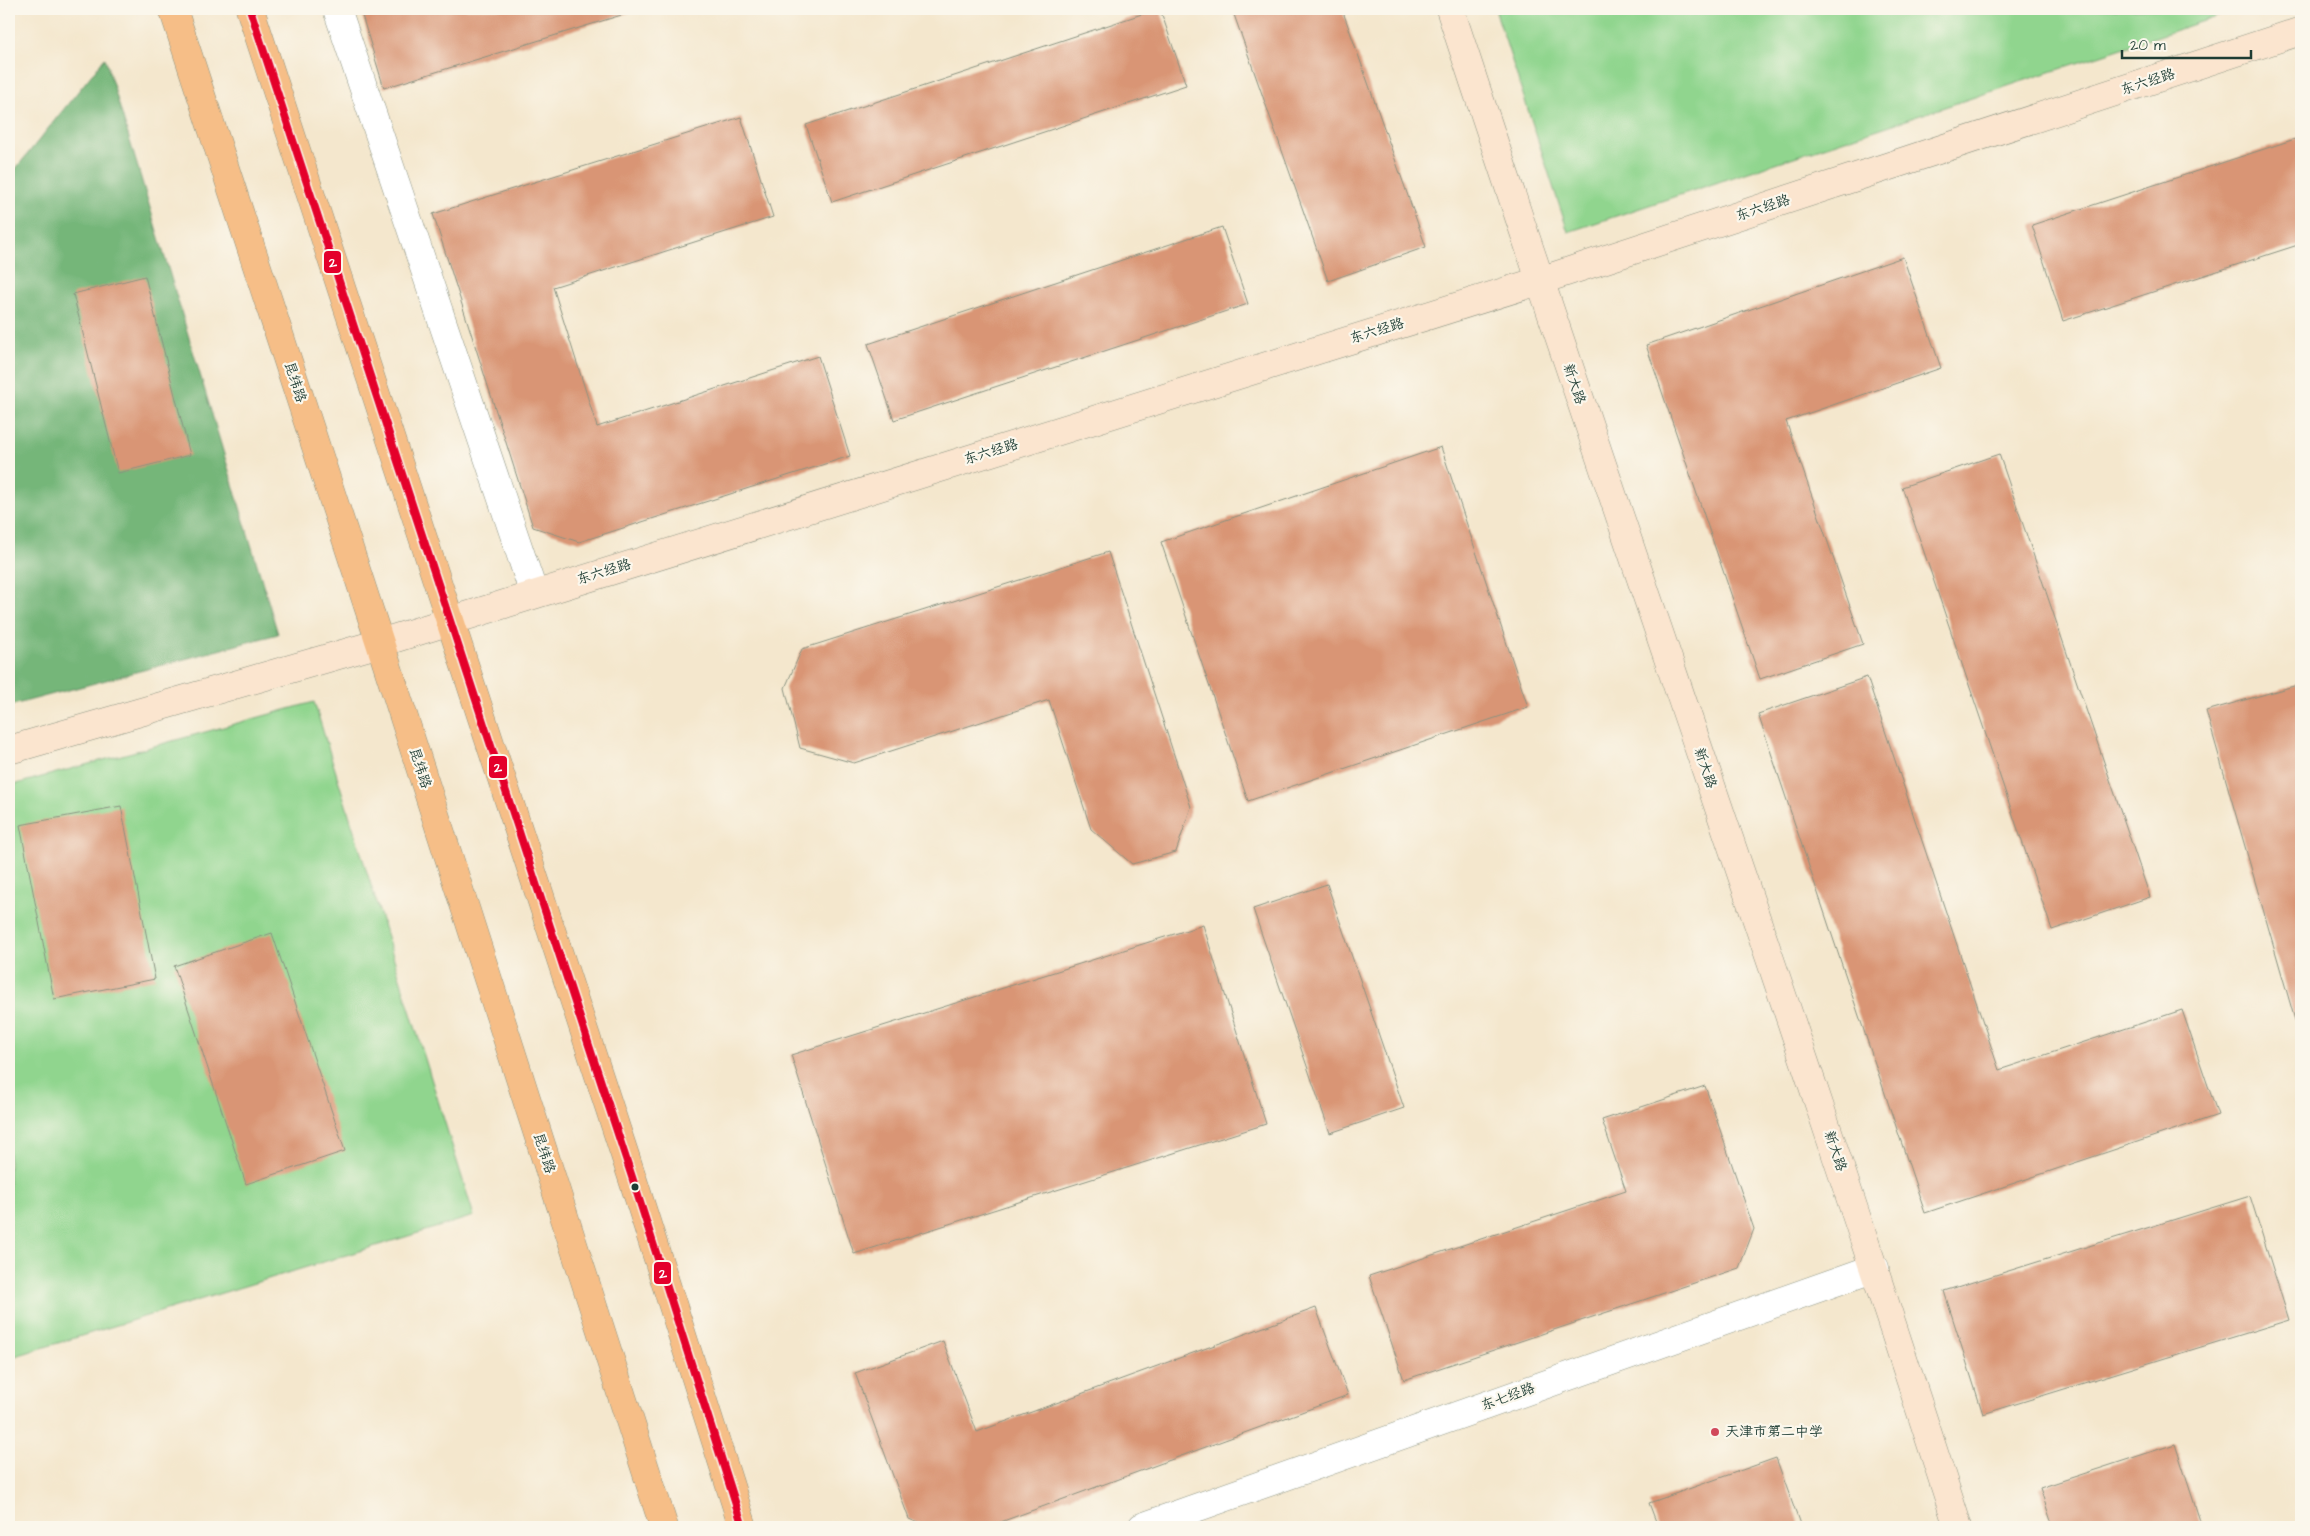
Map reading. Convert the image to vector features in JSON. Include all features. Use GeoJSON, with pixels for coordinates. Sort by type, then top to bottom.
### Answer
{"type":"FeatureCollection","features":[{"type":"Feature","properties":{"kind":"main road","name":"昆纬路"},"geometry":{"type":"LineString","coordinates":[[173,9],[380,643],[664,1527]]}},
{"type":"Feature","properties":{"kind":"main road"},"geometry":{"type":"LineString","coordinates":[[250,9],[629,1168],[742,1527]]}},
{"type":"Feature","properties":{"kind":"street"},"geometry":{"type":"LineString","coordinates":[[337,9],[534,594]]}},
{"type":"Feature","properties":{"kind":"street","name":"新大路"},"geometry":{"type":"LineString","coordinates":[[1450,9],[1539,281],[1875,1268],[1958,1527]]}},
{"type":"Feature","properties":{"kind":"street","name":"东六经路"},"geometry":{"type":"LineString","coordinates":[[9,750],[380,643],[1539,281],[2301,31]]}},
{"type":"Feature","properties":{"kind":"street","name":"东七经路"},"geometry":{"type":"LineString","coordinates":[[1142,1527],[1875,1268]]}},
{"type":"Feature","properties":{"kind":"green space"},"geometry":{"type":"Polygon","coordinates":[[[1495,9],[2240,9],[1568,232],[1495,9]]]}},
{"type":"Feature","properties":{"kind":"green space"},"geometry":{"type":"Polygon","coordinates":[[[105,58],[278,634],[9,706],[9,177],[105,58]]]}},
{"type":"Feature","properties":{"kind":"green space"},"geometry":{"type":"Polygon","coordinates":[[[314,702],[474,1216],[9,1358],[9,786],[314,702]]]}},
{"type":"Feature","properties":{"kind":"building"},"geometry":{"type":"Polygon","coordinates":[[[360,9],[641,9],[384,88],[360,9]]]}},
{"type":"Feature","properties":{"kind":"building"},"geometry":{"type":"Polygon","coordinates":[[[1160,9],[1186,85],[832,202],[806,125],[1160,9]]]}},
{"type":"Feature","properties":{"kind":"building"},"geometry":{"type":"Polygon","coordinates":[[[1232,9],[1342,9],[1426,247],[1328,281],[1232,9]]]}},
{"type":"Feature","properties":{"kind":"building"},"geometry":{"type":"Polygon","coordinates":[[[741,117],[773,217],[553,287],[597,427],[818,356],[850,456],[579,542],[533,527],[433,214],[741,117]]]}},
{"type":"Feature","properties":{"kind":"building"},"geometry":{"type":"Polygon","coordinates":[[[2301,137],[2301,244],[2063,321],[2032,225],[2301,137]]]}},
{"type":"Feature","properties":{"kind":"building"},"geometry":{"type":"Polygon","coordinates":[[[1222,227],[1248,304],[894,420],[868,344],[1222,227]]]}},
{"type":"Feature","properties":{"kind":"building"},"geometry":{"type":"Polygon","coordinates":[[[1903,257],[1941,368],[1786,421],[1863,644],[1760,679],[1646,345],[1903,257]]]}},
{"type":"Feature","properties":{"kind":"building"},"geometry":{"type":"Polygon","coordinates":[[[145,276],[190,455],[118,473],[73,294],[145,276]]]}},
{"type":"Feature","properties":{"kind":"building"},"geometry":{"type":"Polygon","coordinates":[[[1441,447],[1528,707],[1248,801],[1161,542],[1441,447]]]}},
{"type":"Feature","properties":{"kind":"building"},"geometry":{"type":"Polygon","coordinates":[[[1999,454],[2150,897],[2052,930],[1902,487],[1999,454]]]}},
{"type":"Feature","properties":{"kind":"building"},"geometry":{"type":"Polygon","coordinates":[[[1108,552],[1191,807],[1176,852],[1132,864],[1091,829],[1049,700],[854,763],[800,748],[785,688],[802,649],[1108,552]]]}},
{"type":"Feature","properties":{"kind":"building"},"geometry":{"type":"Polygon","coordinates":[[[1867,677],[1999,1070],[2182,1010],[2218,1115],[1925,1213],[1758,714],[1867,677]]]}},
{"type":"Feature","properties":{"kind":"building"},"geometry":{"type":"Polygon","coordinates":[[[2301,684],[2301,1041],[2206,711],[2301,684]]]}},
{"type":"Feature","properties":{"kind":"building"},"geometry":{"type":"Polygon","coordinates":[[[121,806],[155,979],[54,999],[20,825],[121,806]]]}},
{"type":"Feature","properties":{"kind":"building"},"geometry":{"type":"Polygon","coordinates":[[[1327,884],[1404,1108],[1330,1133],[1253,909],[1327,884]]]}},
{"type":"Feature","properties":{"kind":"building"},"geometry":{"type":"Polygon","coordinates":[[[1203,925],[1266,1124],[854,1254],[791,1055],[1203,925]]]}},
{"type":"Feature","properties":{"kind":"building"},"geometry":{"type":"Polygon","coordinates":[[[272,933],[345,1151],[246,1184],[174,966],[272,933]]]}},
{"type":"Feature","properties":{"kind":"building"},"geometry":{"type":"Polygon","coordinates":[[[1705,1086],[1754,1229],[1739,1268],[1404,1380],[1369,1276],[1626,1191],[1602,1120],[1705,1086]]]}},
{"type":"Feature","properties":{"kind":"building"},"geometry":{"type":"Polygon","coordinates":[[[2250,1196],[2289,1320],[1983,1414],[1944,1291],[2250,1196]]]}},
{"type":"Feature","properties":{"kind":"building"},"geometry":{"type":"Polygon","coordinates":[[[1316,1308],[1348,1395],[987,1527],[928,1527],[909,1519],[855,1373],[943,1341],[977,1432],[1316,1308]]]}},
{"type":"Feature","properties":{"kind":"building"},"geometry":{"type":"Polygon","coordinates":[[[2175,1444],[2202,1527],[2053,1527],[2040,1488],[2175,1444]]]}},
{"type":"Feature","properties":{"kind":"building"},"geometry":{"type":"Polygon","coordinates":[[[1776,1458],[1801,1527],[1658,1527],[1649,1503],[1776,1458]]]}},
{"type":"Feature","properties":{"kind":"transit line","name":"2"},"geometry":{"type":"LineString","coordinates":[[250,9],[632,1177],[743,1527]]}},
{"type":"Feature","properties":{"kind":"place","name":"天津市第二中学"},"geometry":{"type":"Point","coordinates":[1715,1432]}}]}
